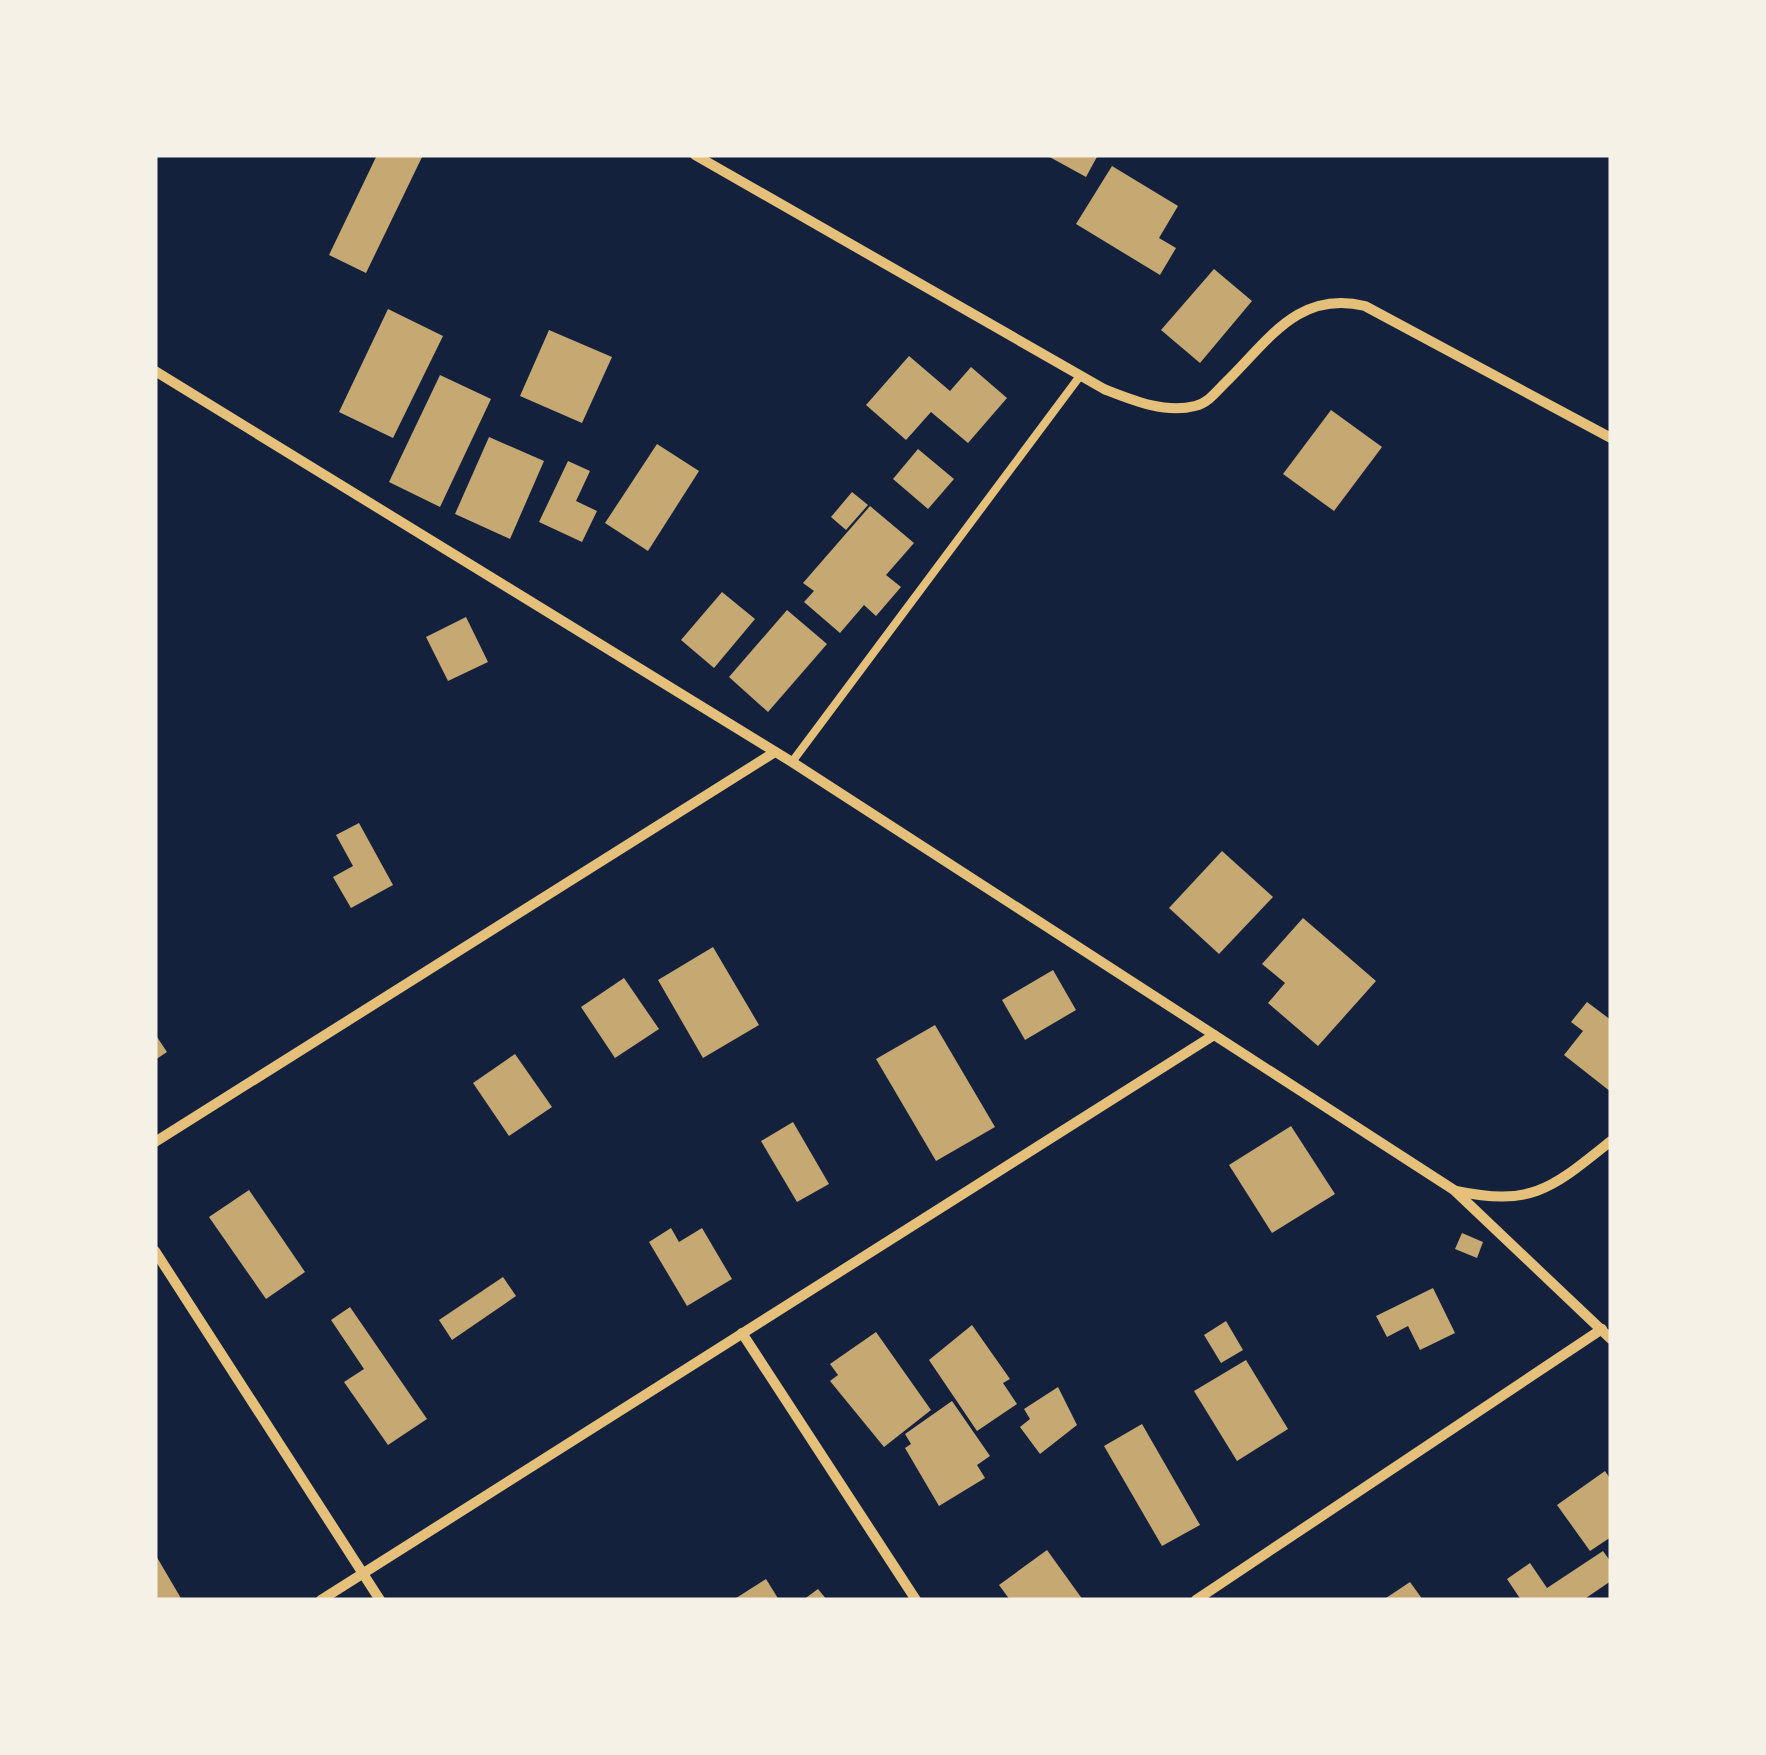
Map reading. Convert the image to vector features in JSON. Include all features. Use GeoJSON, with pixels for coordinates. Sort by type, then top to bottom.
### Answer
{"type":"FeatureCollection","features":[{"type":"Feature","properties":{"kind":"street"},"geometry":{"type":"LineString","coordinates":[[696,155],[1080,376],[1133,400],[1174,408],[1206,402],[1302,308],[1347,302],[1365,306],[1611,438]]}},
{"type":"Feature","properties":{"kind":"street"},"geometry":{"type":"LineString","coordinates":[[155,372],[792,762],[1454,1190],[1611,1339]]}},
{"type":"Feature","properties":{"kind":"street"},"geometry":{"type":"LineString","coordinates":[[155,1142],[775,752]]}},
{"type":"Feature","properties":{"kind":"street"},"geometry":{"type":"LineString","coordinates":[[321,1600],[1214,1034]]}},
{"type":"Feature","properties":{"kind":"street"},"geometry":{"type":"LineString","coordinates":[[1454,1190],[1499,1200],[1530,1196],[1571,1173],[1611,1140]]}},
{"type":"Feature","properties":{"kind":"street"},"geometry":{"type":"LineString","coordinates":[[155,1252],[380,1600]]}},
{"type":"Feature","properties":{"kind":"street"},"geometry":{"type":"LineString","coordinates":[[1196,1600],[1602,1329]]}},
{"type":"Feature","properties":{"kind":"street"},"geometry":{"type":"LineString","coordinates":[[742,1333],[916,1600]]}},
{"type":"Feature","properties":{"kind":"lane"},"geometry":{"type":"LineString","coordinates":[[792,762],[1080,376]]}},
{"type":"Feature","properties":{"kind":"building"},"geometry":{"type":"Polygon","coordinates":[[[377,155],[423,155],[366,273],[329,255],[377,155]]]}},
{"type":"Feature","properties":{"kind":"building"},"geometry":{"type":"Polygon","coordinates":[[[1046,155],[1098,155],[1086,177],[1046,155]]]}},
{"type":"Feature","properties":{"kind":"building"},"geometry":{"type":"Polygon","coordinates":[[[1112,166],[1178,206],[1159,238],[1176,248],[1160,275],[1076,224],[1112,166]]]}},
{"type":"Feature","properties":{"kind":"building"},"geometry":{"type":"Polygon","coordinates":[[[1214,269],[1252,301],[1200,363],[1161,330],[1214,269]]]}},
{"type":"Feature","properties":{"kind":"building"},"geometry":{"type":"Polygon","coordinates":[[[388,309],[443,336],[393,438],[339,412],[388,309]]]}},
{"type":"Feature","properties":{"kind":"building"},"geometry":{"type":"Polygon","coordinates":[[[549,330],[612,357],[582,423],[520,396],[549,330]]]}},
{"type":"Feature","properties":{"kind":"building"},"geometry":{"type":"Polygon","coordinates":[[[909,356],[950,391],[971,367],[1007,398],[968,443],[931,412],[906,440],[866,405],[909,356]]]}},
{"type":"Feature","properties":{"kind":"building"},"geometry":{"type":"Polygon","coordinates":[[[440,375],[491,399],[440,507],[389,482],[440,375]]]}},
{"type":"Feature","properties":{"kind":"building"},"geometry":{"type":"Polygon","coordinates":[[[1331,410],[1382,447],[1334,511],[1283,474],[1331,410]]]}},
{"type":"Feature","properties":{"kind":"building"},"geometry":{"type":"Polygon","coordinates":[[[489,437],[544,461],[510,539],[455,514],[489,437]]]}},
{"type":"Feature","properties":{"kind":"building"},"geometry":{"type":"Polygon","coordinates":[[[657,444],[699,471],[648,551],[605,523],[657,444]]]}},
{"type":"Feature","properties":{"kind":"building"},"geometry":{"type":"Polygon","coordinates":[[[918,449],[954,479],[928,509],[893,479],[918,449]]]}},
{"type":"Feature","properties":{"kind":"building"},"geometry":{"type":"Polygon","coordinates":[[[568,461],[590,471],[576,501],[597,511],[582,542],[539,522],[568,461]]]}},
{"type":"Feature","properties":{"kind":"building"},"geometry":{"type":"Polygon","coordinates":[[[852,492],[868,505],[846,530],[831,517],[852,492]]]}},
{"type":"Feature","properties":{"kind":"building"},"geometry":{"type":"Polygon","coordinates":[[[870,506],[914,543],[886,575],[901,587],[876,616],[864,605],[840,633],[804,602],[814,591],[803,583],[870,506]]]}},
{"type":"Feature","properties":{"kind":"building"},"geometry":{"type":"Polygon","coordinates":[[[722,592],[755,619],[714,668],[681,640],[722,592]]]}},
{"type":"Feature","properties":{"kind":"building"},"geometry":{"type":"Polygon","coordinates":[[[787,610],[827,644],[768,712],[729,677],[787,610]]]}},
{"type":"Feature","properties":{"kind":"building"},"geometry":{"type":"Polygon","coordinates":[[[466,617],[488,662],[448,681],[426,637],[466,617]]]}},
{"type":"Feature","properties":{"kind":"building"},"geometry":{"type":"Polygon","coordinates":[[[359,823],[393,885],[351,908],[333,877],[353,866],[336,835],[359,823]]]}},
{"type":"Feature","properties":{"kind":"building"},"geometry":{"type":"Polygon","coordinates":[[[1222,851],[1273,897],[1219,954],[1169,908],[1222,851]]]}},
{"type":"Feature","properties":{"kind":"building"},"geometry":{"type":"Polygon","coordinates":[[[1303,918],[1376,981],[1318,1046],[1268,1003],[1285,983],[1262,964],[1303,918]]]}},
{"type":"Feature","properties":{"kind":"building"},"geometry":{"type":"Polygon","coordinates":[[[713,947],[759,1025],[703,1058],[658,980],[713,947]]]}},
{"type":"Feature","properties":{"kind":"building"},"geometry":{"type":"Polygon","coordinates":[[[1053,970],[1076,1010],[1025,1040],[1002,1000],[1053,970]]]}},
{"type":"Feature","properties":{"kind":"building"},"geometry":{"type":"Polygon","coordinates":[[[624,978],[659,1029],[615,1058],[581,1007],[624,978]]]}},
{"type":"Feature","properties":{"kind":"building"},"geometry":{"type":"Polygon","coordinates":[[[1587,1002],[1611,1020],[1611,1092],[1564,1055],[1583,1031],[1571,1022],[1587,1002]]]}},
{"type":"Feature","properties":{"kind":"building"},"geometry":{"type":"Polygon","coordinates":[[[935,1025],[995,1127],[936,1161],[876,1059],[935,1025]]]}},
{"type":"Feature","properties":{"kind":"building"},"geometry":{"type":"Polygon","coordinates":[[[155,1034],[167,1052],[155,1060],[155,1034]]]}},
{"type":"Feature","properties":{"kind":"building"},"geometry":{"type":"Polygon","coordinates":[[[515,1054],[552,1107],[509,1136],[473,1083],[515,1054]]]}},
{"type":"Feature","properties":{"kind":"building"},"geometry":{"type":"Polygon","coordinates":[[[793,1122],[829,1184],[797,1202],[761,1141],[793,1122]]]}},
{"type":"Feature","properties":{"kind":"building"},"geometry":{"type":"Polygon","coordinates":[[[1291,1126],[1335,1194],[1272,1233],[1229,1165],[1291,1126]]]}},
{"type":"Feature","properties":{"kind":"building"},"geometry":{"type":"Polygon","coordinates":[[[249,1190],[305,1272],[266,1299],[209,1217],[249,1190]]]}},
{"type":"Feature","properties":{"kind":"building"},"geometry":{"type":"Polygon","coordinates":[[[671,1228],[679,1242],[702,1228],[732,1279],[687,1306],[649,1242],[671,1228]]]}},
{"type":"Feature","properties":{"kind":"building"},"geometry":{"type":"Polygon","coordinates":[[[1462,1233],[1483,1242],[1477,1258],[1455,1249],[1462,1233]]]}},
{"type":"Feature","properties":{"kind":"building"},"geometry":{"type":"Polygon","coordinates":[[[503,1277],[516,1296],[452,1340],[439,1320],[503,1277]]]}},
{"type":"Feature","properties":{"kind":"building"},"geometry":{"type":"Polygon","coordinates":[[[1433,1288],[1455,1333],[1420,1350],[1408,1326],[1387,1337],[1376,1316],[1433,1288]]]}},
{"type":"Feature","properties":{"kind":"building"},"geometry":{"type":"Polygon","coordinates":[[[350,1307],[427,1419],[388,1445],[344,1382],[364,1369],[331,1320],[350,1307]]]}},
{"type":"Feature","properties":{"kind":"building"},"geometry":{"type":"Polygon","coordinates":[[[1226,1321],[1243,1350],[1221,1363],[1204,1335],[1226,1321]]]}},
{"type":"Feature","properties":{"kind":"building"},"geometry":{"type":"Polygon","coordinates":[[[972,1325],[1010,1379],[1003,1383],[1017,1404],[977,1431],[929,1360],[972,1325]]]}},
{"type":"Feature","properties":{"kind":"building"},"geometry":{"type":"Polygon","coordinates":[[[876,1332],[931,1410],[884,1447],[830,1381],[838,1375],[830,1364],[876,1332]]]}},
{"type":"Feature","properties":{"kind":"building"},"geometry":{"type":"Polygon","coordinates":[[[1246,1360],[1288,1429],[1237,1461],[1194,1391],[1246,1360]]]}},
{"type":"Feature","properties":{"kind":"building"},"geometry":{"type":"Polygon","coordinates":[[[1058,1387],[1077,1425],[1040,1454],[1020,1427],[1030,1419],[1024,1409],[1058,1387]]]}},
{"type":"Feature","properties":{"kind":"building"},"geometry":{"type":"Polygon","coordinates":[[[952,1401],[990,1456],[977,1465],[985,1478],[939,1506],[905,1448],[911,1444],[905,1434],[952,1401]]]}},
{"type":"Feature","properties":{"kind":"building"},"geometry":{"type":"Polygon","coordinates":[[[1142,1424],[1200,1525],[1162,1546],[1104,1446],[1142,1424]]]}},
{"type":"Feature","properties":{"kind":"building"},"geometry":{"type":"Polygon","coordinates":[[[1605,1471],[1611,1480],[1611,1537],[1590,1551],[1557,1505],[1605,1471]]]}},
{"type":"Feature","properties":{"kind":"building"},"geometry":{"type":"Polygon","coordinates":[[[1047,1550],[1083,1600],[1010,1600],[999,1585],[1047,1550]]]}},
{"type":"Feature","properties":{"kind":"building"},"geometry":{"type":"Polygon","coordinates":[[[1603,1551],[1611,1562],[1611,1581],[1583,1600],[1521,1600],[1507,1579],[1530,1563],[1547,1588],[1603,1551]]]}},
{"type":"Feature","properties":{"kind":"building"},"geometry":{"type":"Polygon","coordinates":[[[155,1554],[182,1600],[155,1600],[155,1554]]]}},
{"type":"Feature","properties":{"kind":"building"},"geometry":{"type":"Polygon","coordinates":[[[766,1579],[779,1600],[733,1600],[766,1579]]]}},
{"type":"Feature","properties":{"kind":"building"},"geometry":{"type":"Polygon","coordinates":[[[1410,1582],[1423,1600],[1383,1600],[1410,1582]]]}},
{"type":"Feature","properties":{"kind":"building"},"geometry":{"type":"Polygon","coordinates":[[[818,1589],[827,1600],[803,1600],[818,1589]]]}}]}
